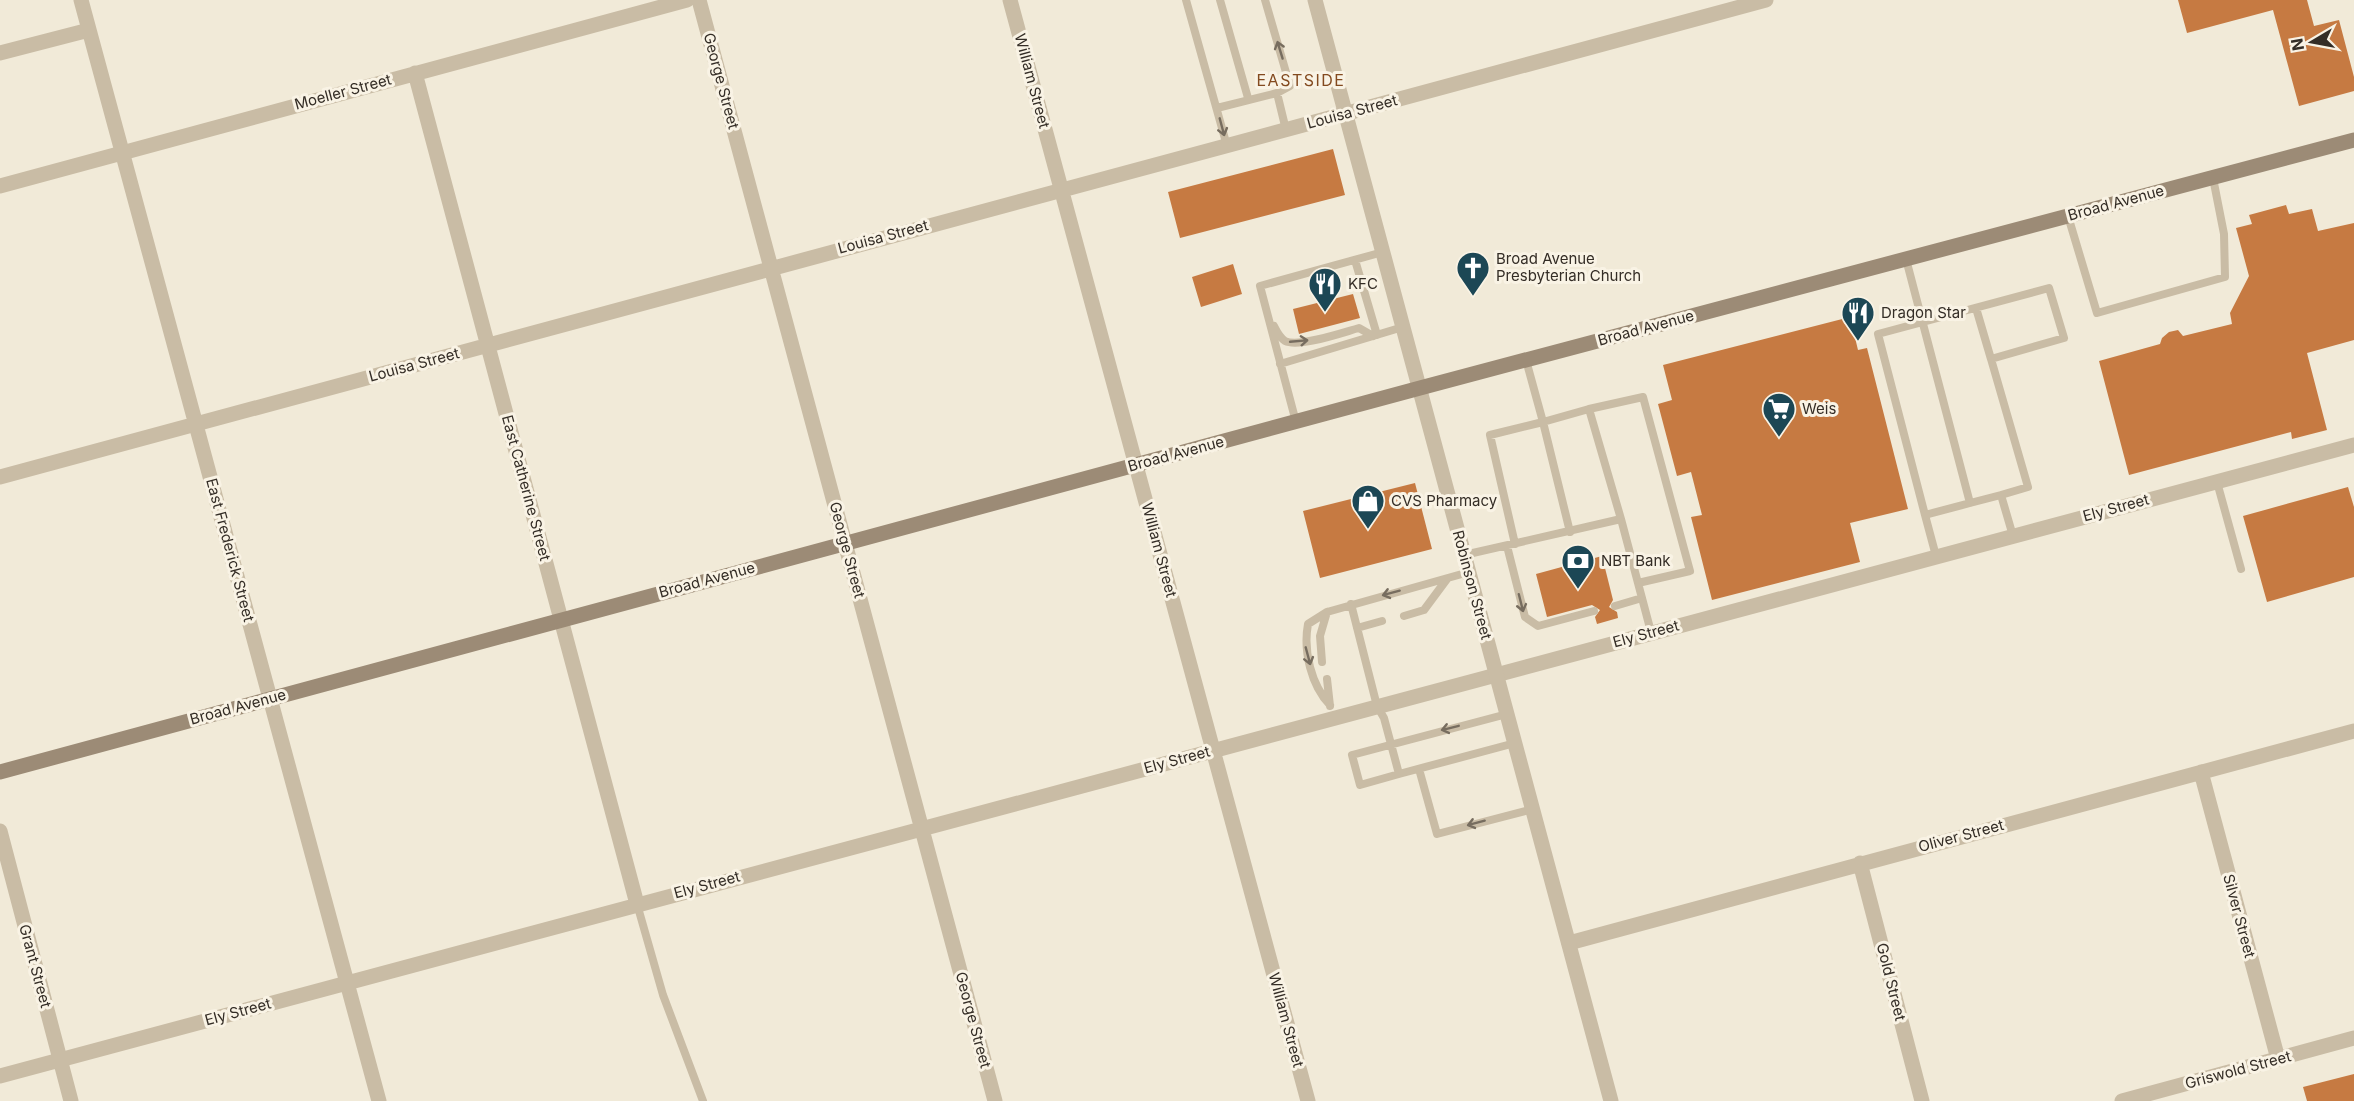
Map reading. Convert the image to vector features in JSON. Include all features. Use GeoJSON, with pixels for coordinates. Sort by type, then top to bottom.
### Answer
{"type":"FeatureCollection","features":[{"type":"Feature","properties":{"kind":"main road","name":"Broad Avenue"},"geometry":{"type":"LineString","coordinates":[[0,772],[1419,388],[2354,140]]}},
{"type":"Feature","properties":{"kind":"street","name":"East Frederick Street"},"geometry":{"type":"LineString","coordinates":[[81,0],[379,1101]]}},
{"type":"Feature","properties":{"kind":"street","name":"Moeller Street"},"geometry":{"type":"LineString","coordinates":[[0,186],[687,0]]}},
{"type":"Feature","properties":{"kind":"street","name":"George Street"},"geometry":{"type":"LineString","coordinates":[[699,0],[995,1101]]}},
{"type":"Feature","properties":{"kind":"street","name":"William Street"},"geometry":{"type":"LineString","coordinates":[[1010,0],[1308,1101]]}},
{"type":"Feature","properties":{"kind":"street","name":"Robinson Street"},"geometry":{"type":"LineString","coordinates":[[1315,0],[1611,1101]]}},
{"type":"Feature","properties":{"kind":"street","name":"Louisa Street"},"geometry":{"type":"LineString","coordinates":[[0,477],[1766,0]]}},
{"type":"Feature","properties":{"kind":"street"},"geometry":{"type":"LineString","coordinates":[[0,53],[89,30]]}},
{"type":"Feature","properties":{"kind":"street","name":"East Catherine Street"},"geometry":{"type":"LineString","coordinates":[[415,73],[637,904]]}},
{"type":"Feature","properties":{"kind":"street","name":"Ely Street"},"geometry":{"type":"LineString","coordinates":[[0,1076],[1214,750],[1332,711],[1377,706],[2354,445]]}},
{"type":"Feature","properties":{"kind":"street","name":"Oliver Street"},"geometry":{"type":"LineString","coordinates":[[1569,943],[2354,731]]}},
{"type":"Feature","properties":{"kind":"street","name":"Silver Street"},"geometry":{"type":"LineString","coordinates":[[2201,772],[2278,1059]]}},
{"type":"Feature","properties":{"kind":"street","name":"Grant Street"},"geometry":{"type":"LineString","coordinates":[[0,831],[71,1101]]}},
{"type":"Feature","properties":{"kind":"street","name":"Gold Street"},"geometry":{"type":"LineString","coordinates":[[1860,863],[1922,1101]]}},
{"type":"Feature","properties":{"kind":"street","name":"Griswold Street"},"geometry":{"type":"LineString","coordinates":[[2121,1101],[2354,1038]]}},
{"type":"Feature","properties":{"kind":"lane"},"geometry":{"type":"LineString","coordinates":[[1186,0],[1227,146]]}},
{"type":"Feature","properties":{"kind":"lane"},"geometry":{"type":"LineString","coordinates":[[1220,0],[1248,98]]}},
{"type":"Feature","properties":{"kind":"lane"},"geometry":{"type":"LineString","coordinates":[[1216,108],[1248,98],[1277,93],[1290,86],[1265,0]]}},
{"type":"Feature","properties":{"kind":"lane"},"geometry":{"type":"LineString","coordinates":[[1277,93],[1286,129]]}},
{"type":"Feature","properties":{"kind":"lane"},"geometry":{"type":"LineString","coordinates":[[2068,216],[2097,313],[2225,277],[2224,234],[2213,178]]}},
{"type":"Feature","properties":{"kind":"lane"},"geometry":{"type":"LineString","coordinates":[[1296,422],[1260,286],[1383,252]]}},
{"type":"Feature","properties":{"kind":"lane"},"geometry":{"type":"LineString","coordinates":[[1906,259],[1970,503]]}},
{"type":"Feature","properties":{"kind":"lane"},"geometry":{"type":"LineString","coordinates":[[1355,260],[1375,335]]}},
{"type":"Feature","properties":{"kind":"lane"},"geometry":{"type":"LineString","coordinates":[[1936,556],[1878,334],[2049,288],[2064,338],[1990,359]]}},
{"type":"Feature","properties":{"kind":"lane"},"geometry":{"type":"LineString","coordinates":[[1264,303],[1278,336],[1287,342],[1304,342],[1359,327],[1375,335]]}},
{"type":"Feature","properties":{"kind":"lane"},"geometry":{"type":"LineString","coordinates":[[1925,515],[2028,487],[1976,308]]}},
{"type":"Feature","properties":{"kind":"lane"},"geometry":{"type":"LineString","coordinates":[[1280,364],[1403,327]]}},
{"type":"Feature","properties":{"kind":"lane"},"geometry":{"type":"LineString","coordinates":[[1526,360],[1570,532]]}},
{"type":"Feature","properties":{"kind":"lane"},"geometry":{"type":"LineString","coordinates":[[1594,611],[1538,626],[1525,617],[1490,435],[1643,397],[1690,571],[1638,583]]}},
{"type":"Feature","properties":{"kind":"lane"},"geometry":{"type":"LineString","coordinates":[[1589,409],[1622,519],[1652,632]]}},
{"type":"Feature","properties":{"kind":"lane"},"geometry":{"type":"LineString","coordinates":[[2217,482],[2241,568]]}},
{"type":"Feature","properties":{"kind":"lane"},"geometry":{"type":"LineString","coordinates":[[2001,495],[2013,536]]}},
{"type":"Feature","properties":{"kind":"lane"},"geometry":{"type":"LineString","coordinates":[[1464,555],[1622,519]]}},
{"type":"Feature","properties":{"kind":"lane"},"geometry":{"type":"LineString","coordinates":[[1332,711],[1318,693],[1305,642],[1308,624],[1328,612],[1351,604],[1469,572]]}},
{"type":"Feature","properties":{"kind":"lane"},"geometry":{"type":"LineString","coordinates":[[1404,616],[1424,610],[1447,578]]}},
{"type":"Feature","properties":{"kind":"lane"},"geometry":{"type":"LineString","coordinates":[[1615,606],[1642,598]]}},
{"type":"Feature","properties":{"kind":"lane"},"geometry":{"type":"LineString","coordinates":[[1351,604],[1377,706],[1384,718],[1399,774]]}},
{"type":"Feature","properties":{"kind":"lane"},"geometry":{"type":"LineString","coordinates":[[1322,662],[1320,636],[1328,612]]}},
{"type":"Feature","properties":{"kind":"lane"},"geometry":{"type":"LineString","coordinates":[[1357,628],[1382,621]]}},
{"type":"Feature","properties":{"kind":"lane"},"geometry":{"type":"LineString","coordinates":[[1327,680],[1332,711]]}},
{"type":"Feature","properties":{"kind":"lane"},"geometry":{"type":"LineString","coordinates":[[1507,714],[1352,755],[1360,785],[1515,743]]}},
{"type":"Feature","properties":{"kind":"lane"},"geometry":{"type":"LineString","coordinates":[[1419,769],[1437,834],[1533,809]]}},
{"type":"Feature","properties":{"kind":"lane"},"geometry":{"type":"LineString","coordinates":[[637,904],[663,995],[703,1101]]}},
{"type":"Feature","properties":{"kind":"building"},"geometry":{"type":"Polygon","coordinates":[[[2178,0],[2307,0],[2314,26],[2339,20],[2354,77],[2354,91],[2299,106],[2273,10],[2187,33],[2178,0]]]}},
{"type":"Feature","properties":{"kind":"building"},"geometry":{"type":"Polygon","coordinates":[[[1333,149],[1345,195],[1180,238],[1168,192],[1333,149]]]}},
{"type":"Feature","properties":{"kind":"building"},"geometry":{"type":"Polygon","coordinates":[[[2286,205],[2289,214],[2312,209],[2318,231],[2354,223],[2354,340],[2307,353],[2327,430],[2292,439],[2291,432],[2129,475],[2099,361],[2160,344],[2162,338],[2169,332],[2178,330],[2183,336],[2232,324],[2230,313],[2249,276],[2236,228],[2252,224],[2249,215],[2286,205]]]}},
{"type":"Feature","properties":{"kind":"building"},"geometry":{"type":"Polygon","coordinates":[[[1233,264],[1242,294],[1201,307],[1192,277],[1233,264]]]}},
{"type":"Feature","properties":{"kind":"building"},"geometry":{"type":"Polygon","coordinates":[[[1353,294],[1360,318],[1299,334],[1293,309],[1353,294]]]}},
{"type":"Feature","properties":{"kind":"building","name":"Weis"},"geometry":{"type":"Polygon","coordinates":[[[1850,317],[1858,350],[1867,348],[1908,509],[1850,523],[1860,562],[1712,600],[1691,517],[1702,515],[1691,472],[1677,476],[1658,404],[1672,400],[1663,365],[1850,317]]]}},
{"type":"Feature","properties":{"kind":"building","name":"CVS Pharmacy"},"geometry":{"type":"Polygon","coordinates":[[[1415,483],[1432,549],[1320,578],[1303,511],[1415,483]]]}},
{"type":"Feature","properties":{"kind":"building"},"geometry":{"type":"Polygon","coordinates":[[[2348,487],[2354,507],[2354,577],[2267,602],[2243,516],[2348,487]]]}},
{"type":"Feature","properties":{"kind":"building"},"geometry":{"type":"Polygon","coordinates":[[[1602,556],[1613,600],[1609,607],[1617,612],[1618,618],[1597,624],[1595,617],[1600,610],[1592,605],[1547,617],[1536,574],[1602,556]]]}},
{"type":"Feature","properties":{"kind":"building"},"geometry":{"type":"Polygon","coordinates":[[[2354,1074],[2354,1101],[2307,1101],[2303,1087],[2354,1074]]]}},
{"type":"Feature","properties":{"kind":"place","name":"Broad Avenue Presbyterian Church"},"geometry":{"type":"Point","coordinates":[1473,297]}},
{"type":"Feature","properties":{"kind":"place","name":"KFC"},"geometry":{"type":"Point","coordinates":[1325,313]}},
{"type":"Feature","properties":{"kind":"place","name":"Dragon Star"},"geometry":{"type":"Point","coordinates":[1858,342]}},
{"type":"Feature","properties":{"kind":"place","name":"Weis"},"geometry":{"type":"Point","coordinates":[1779,438]}},
{"type":"Feature","properties":{"kind":"place","name":"CVS Pharmacy"},"geometry":{"type":"Point","coordinates":[1368,530]}},
{"type":"Feature","properties":{"kind":"place","name":"NBT Bank"},"geometry":{"type":"Point","coordinates":[1578,590]}},
{"type":"Feature","properties":{"kind":"district","name":"EASTSIDE"},"geometry":{"type":"Point","coordinates":[1301,80]}}]}
